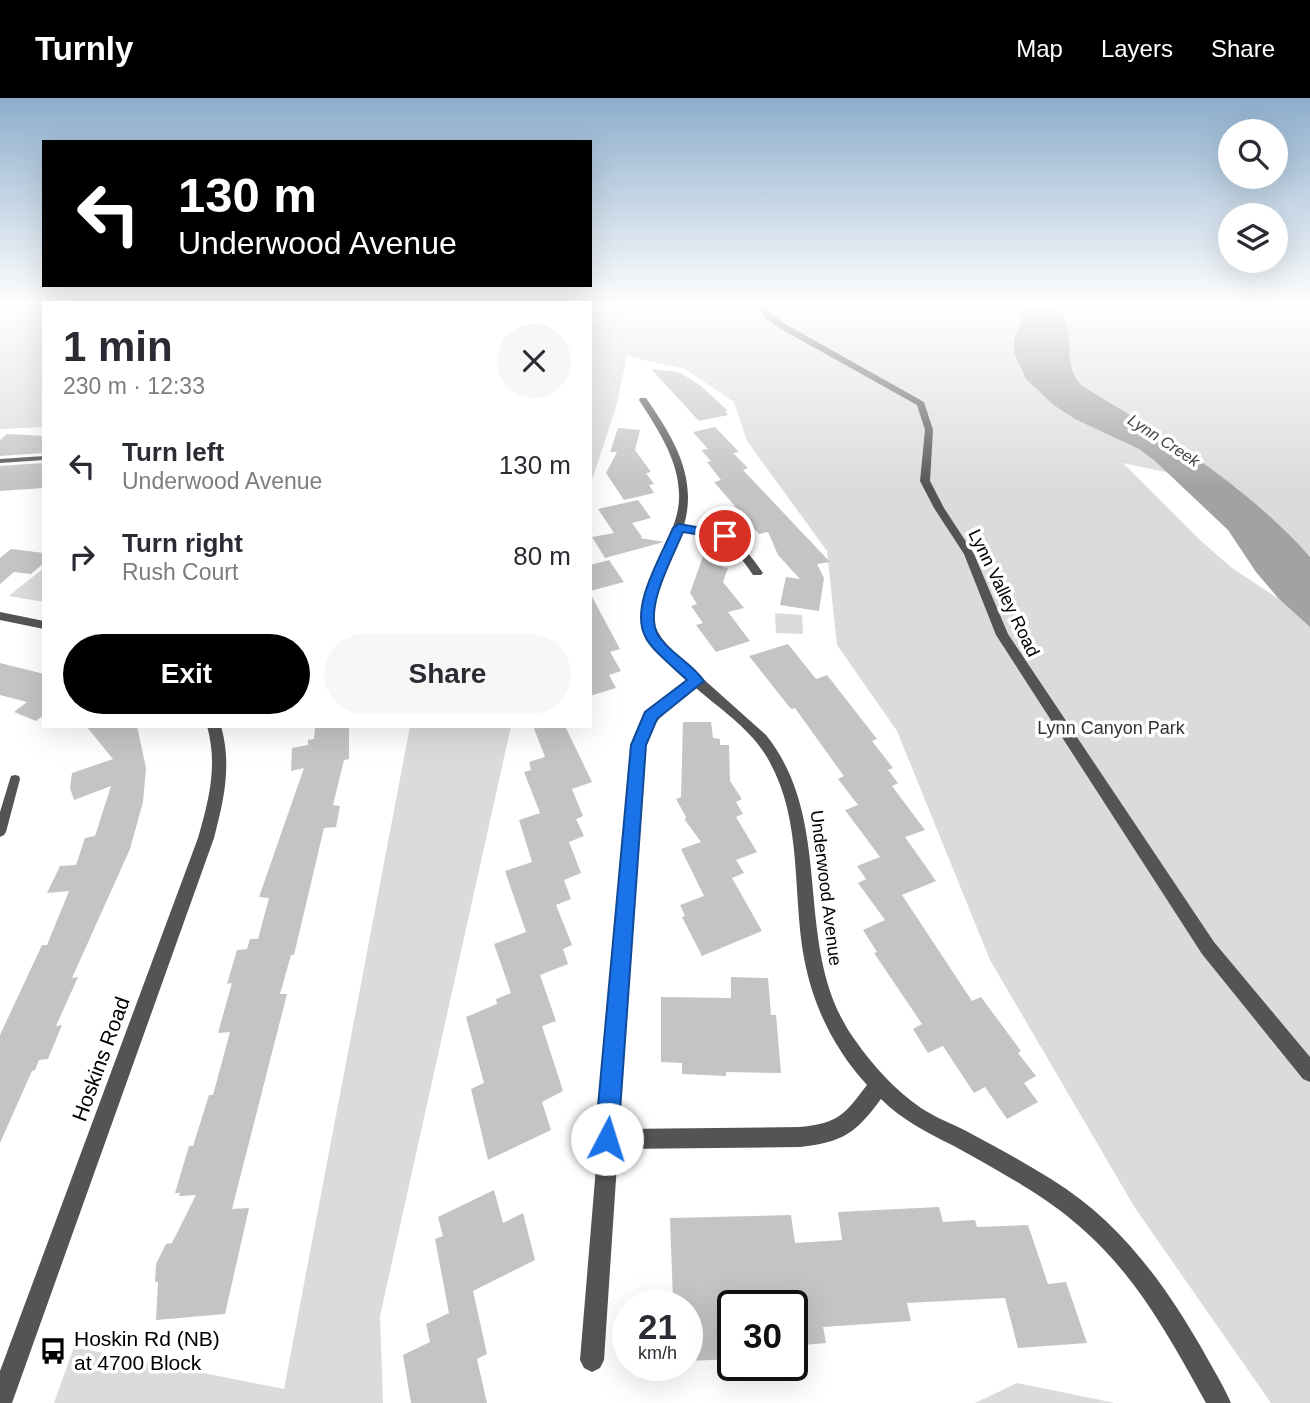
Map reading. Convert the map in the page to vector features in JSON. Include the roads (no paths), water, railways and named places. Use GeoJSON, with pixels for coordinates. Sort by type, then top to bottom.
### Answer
{"type":"FeatureCollection","features":[{"type":"Feature","properties":{"kind":"street","name":"Lynn Valley Road"},"geometry":{"type":"LineString","coordinates":[[853,366],[921,404],[929,430],[926,481],[939,508],[969,554],[1002,635],[1208,948],[1310,1072]]}},
{"type":"Feature","properties":{"kind":"street","name":"Underwood Avenue"},"geometry":{"type":"LineString","coordinates":[[643,401],[659,422],[681,472],[684,508],[679,528],[648,602],[648,621],[652,636],[772,752],[796,804],[813,957],[821,992],[832,1022],[850,1051],[880,1084],[914,1115],[1069,1203],[1116,1242],[1146,1281],[1219,1403]]}},
{"type":"Feature","properties":{"kind":"street"},"geometry":{"type":"LineString","coordinates":[[679,528],[725,536],[737,542],[757,573]]}},
{"type":"Feature","properties":{"kind":"street"},"geometry":{"type":"LineString","coordinates":[[0,616],[42,625]]}},
{"type":"Feature","properties":{"kind":"street"},"geometry":{"type":"LineString","coordinates":[[592,1360],[639,745],[651,716],[696,681]]}},
{"type":"Feature","properties":{"kind":"street","name":"Hoskins Road"},"geometry":{"type":"LineString","coordinates":[[0,1403],[206,838],[218,795],[220,775],[220,743],[215,728]]}},
{"type":"Feature","properties":{"kind":"street"},"geometry":{"type":"LineString","coordinates":[[607,1139],[800,1138],[828,1134],[855,1117],[880,1084]]}},
{"type":"Feature","properties":{"kind":"lane"},"geometry":{"type":"LineString","coordinates":[[0,460],[42,458]]}},
{"type":"Feature","properties":{"kind":"lane"},"geometry":{"type":"LineString","coordinates":[[0,832],[15,779]]}},
{"type":"Feature","properties":{"kind":"water","name":"Lynn Creek"},"geometry":{"type":"Polygon","coordinates":[[[1020,366],[1071,366],[1082,386],[1173,442],[1258,506],[1310,557],[1310,627],[1279,599],[1256,572],[1228,530],[1155,461],[1139,449],[1075,419],[1055,406],[1026,379],[1020,366]]]}},
{"type":"Feature","properties":{"kind":"place","name":"Hoskin Rd (NB) at 4700 Block"},"geometry":{"type":"Point","coordinates":[53,1351]}},
{"type":"Feature","properties":{"kind":"park label","name":"Lynn Canyon Park"},"geometry":{"type":"Point","coordinates":[1111,728]}}]}
